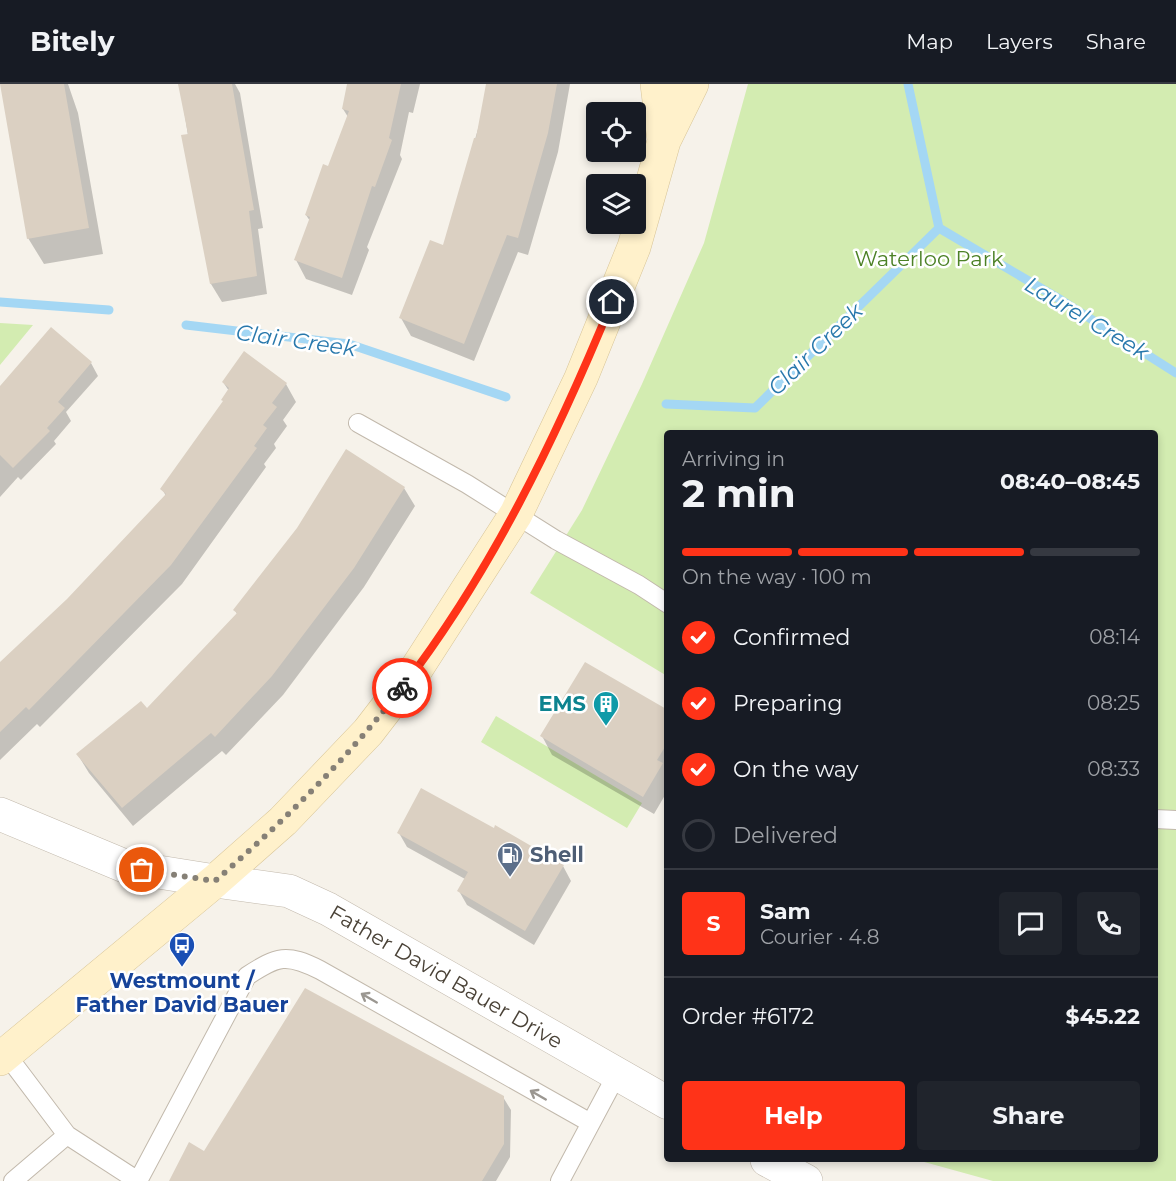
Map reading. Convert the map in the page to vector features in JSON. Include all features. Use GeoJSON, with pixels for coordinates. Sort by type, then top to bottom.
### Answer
{"type":"FeatureCollection","features":[{"type":"Feature","properties":{"kind":"main road"},"geometry":{"type":"LineString","coordinates":[[657,84],[664,141]]}},
{"type":"Feature","properties":{"kind":"main road"},"geometry":{"type":"LineString","coordinates":[[3,1056],[215,881],[283,821],[368,732],[422,661],[516,513],[580,378],[634,247],[664,141],[692,84]]}},
{"type":"Feature","properties":{"kind":"street","name":"Father David Bauer Drive"},"geometry":{"type":"LineString","coordinates":[[0,814],[127,867],[289,891],[328,909],[664,1101]]}},
{"type":"Feature","properties":{"kind":"lane"},"geometry":{"type":"LineString","coordinates":[[358,423],[516,513],[664,602]]}},
{"type":"Feature","properties":{"kind":"lane"},"geometry":{"type":"LineString","coordinates":[[1158,819],[1176,820]]}},
{"type":"Feature","properties":{"kind":"lane"},"geometry":{"type":"LineString","coordinates":[[3,1056],[67,1136],[138,1181],[247,976],[272,960],[298,959],[589,1122]]}},
{"type":"Feature","properties":{"kind":"lane"},"geometry":{"type":"LineString","coordinates":[[560,1181],[589,1122],[617,1074]]}},
{"type":"Feature","properties":{"kind":"lane"},"geometry":{"type":"LineString","coordinates":[[13,1181],[67,1136]]}},
{"type":"Feature","properties":{"kind":"green space","name":"Waterloo Park"},"geometry":{"type":"Polygon","coordinates":[[[748,84],[1176,84],[1176,1181],[993,1181],[924,1162],[1158,1162],[1158,430],[664,430],[664,674],[530,593],[582,510],[642,384],[704,243],[748,84]]]}},
{"type":"Feature","properties":{"kind":"green space"},"geometry":{"type":"Polygon","coordinates":[[[0,323],[33,325],[0,365],[0,323]]]}},
{"type":"Feature","properties":{"kind":"green space"},"geometry":{"type":"Polygon","coordinates":[[[496,716],[642,803],[627,828],[481,742],[496,716]]]}},
{"type":"Feature","properties":{"kind":"building"},"geometry":{"type":"Polygon","coordinates":[[[0,84],[64,84],[89,228],[27,239],[0,84]]]}},
{"type":"Feature","properties":{"kind":"building"},"geometry":{"type":"Polygon","coordinates":[[[178,84],[232,84],[254,210],[249,211],[257,276],[210,284],[181,135],[188,134],[178,84]]]}},
{"type":"Feature","properties":{"kind":"building"},"geometry":{"type":"Polygon","coordinates":[[[347,84],[401,84],[389,138],[392,140],[375,187],[372,186],[342,278],[294,260],[310,217],[305,215],[323,164],[328,166],[349,111],[342,109],[347,84]]]}},
{"type":"Feature","properties":{"kind":"building"},"geometry":{"type":"Polygon","coordinates":[[[486,84],[557,84],[548,133],[518,238],[507,235],[464,344],[399,318],[430,240],[443,245],[474,138],[476,138],[486,84]]]}},
{"type":"Feature","properties":{"kind":"building"},"geometry":{"type":"Polygon","coordinates":[[[51,327],[92,362],[58,402],[65,408],[47,428],[50,431],[13,468],[0,455],[0,386],[51,327]]]}},
{"type":"Feature","properties":{"kind":"building"},"geometry":{"type":"Polygon","coordinates":[[[244,351],[287,383],[272,403],[277,407],[263,425],[267,428],[254,446],[257,448],[171,565],[29,710],[26,707],[0,732],[0,662],[67,599],[166,494],[160,489],[223,401],[221,400],[229,388],[222,382],[244,351]]]}},
{"type":"Feature","properties":{"kind":"building"},"geometry":{"type":"Polygon","coordinates":[[[346,449],[405,487],[354,568],[272,676],[215,737],[211,733],[122,808],[76,754],[141,701],[147,708],[237,613],[233,610],[297,528],[346,449]]]}},
{"type":"Feature","properties":{"kind":"building","name":"EMS"},"geometry":{"type":"Polygon","coordinates":[[[585,662],[664,708],[664,749],[657,760],[663,763],[643,797],[540,736],[585,662]]]}},
{"type":"Feature","properties":{"kind":"building"},"geometry":{"type":"Polygon","coordinates":[[[421,788],[494,828],[495,825],[564,865],[525,931],[457,891],[468,872],[397,833],[421,788]]]}},
{"type":"Feature","properties":{"kind":"building"},"geometry":{"type":"Polygon","coordinates":[[[305,988],[504,1096],[504,1144],[482,1181],[169,1181],[189,1142],[204,1151],[305,988]]]}},
{"type":"Feature","properties":{"kind":"waterway","name":"Laurel Creek"},"geometry":{"type":"LineString","coordinates":[[908,84],[939,228],[1061,300],[1176,373]]}},
{"type":"Feature","properties":{"kind":"waterway","name":"Clair Creek"},"geometry":{"type":"LineString","coordinates":[[666,404],[755,408],[939,228]]}},
{"type":"Feature","properties":{"kind":"waterway","name":"Clair Creek"},"geometry":{"type":"LineString","coordinates":[[0,302],[109,310]]}},
{"type":"Feature","properties":{"kind":"waterway","name":"Clair Creek"},"geometry":{"type":"LineString","coordinates":[[186,325],[349,344],[506,397]]}},
{"type":"Feature","properties":{"kind":"way so far"},"geometry":{"type":"LineString","coordinates":[[142,870],[215,881],[283,821],[368,732],[402,688]]}},
{"type":"Feature","properties":{"kind":"place","name":"EMS"},"geometry":{"type":"Point","coordinates":[606,727]}},
{"type":"Feature","properties":{"kind":"place","name":"Shell"},"geometry":{"type":"Point","coordinates":[510,878]}},
{"type":"Feature","properties":{"kind":"place","name":"Westmount / Father David Bauer"},"geometry":{"type":"Point","coordinates":[182,968]}},
{"type":"Feature","properties":{"kind":"route"},"geometry":{"type":"LineString","coordinates":[[402,688],[461,602],[516,513],[580,378],[612,302]]}}]}
